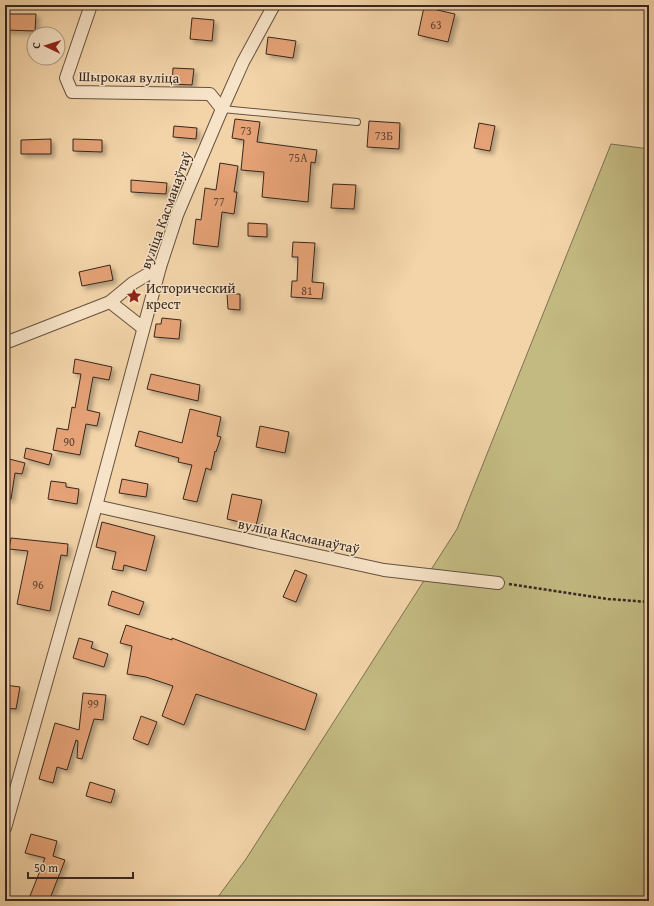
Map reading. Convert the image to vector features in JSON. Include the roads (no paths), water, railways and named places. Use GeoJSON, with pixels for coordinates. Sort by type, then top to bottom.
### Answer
{"type":"FeatureCollection","features":[{"type":"Feature","properties":{"kind":"street","name":"Шырокая вуліца"},"geometry":{"type":"LineString","coordinates":[[91,5],[66,78],[72,92],[210,94],[222,109]]}},
{"type":"Feature","properties":{"kind":"street","name":"вуліца Касманаўтаў"},"geometry":{"type":"LineString","coordinates":[[5,828],[96,506],[160,267],[177,215],[222,109],[243,62],[274,5]]}},
{"type":"Feature","properties":{"kind":"street"},"geometry":{"type":"LineString","coordinates":[[5,343],[110,302],[133,283],[160,267]]}},
{"type":"Feature","properties":{"kind":"street"},"geometry":{"type":"LineString","coordinates":[[110,302],[143,328]]}},
{"type":"Feature","properties":{"kind":"street","name":"вуліца Касманаўтаў"},"geometry":{"type":"LineString","coordinates":[[96,506],[384,570],[498,583]]}},
{"type":"Feature","properties":{"kind":"lane"},"geometry":{"type":"LineString","coordinates":[[222,109],[357,122]]}},
{"type":"Feature","properties":{"kind":"place","name":"Исторический крест"},"geometry":{"type":"Point","coordinates":[134,296]}}]}
